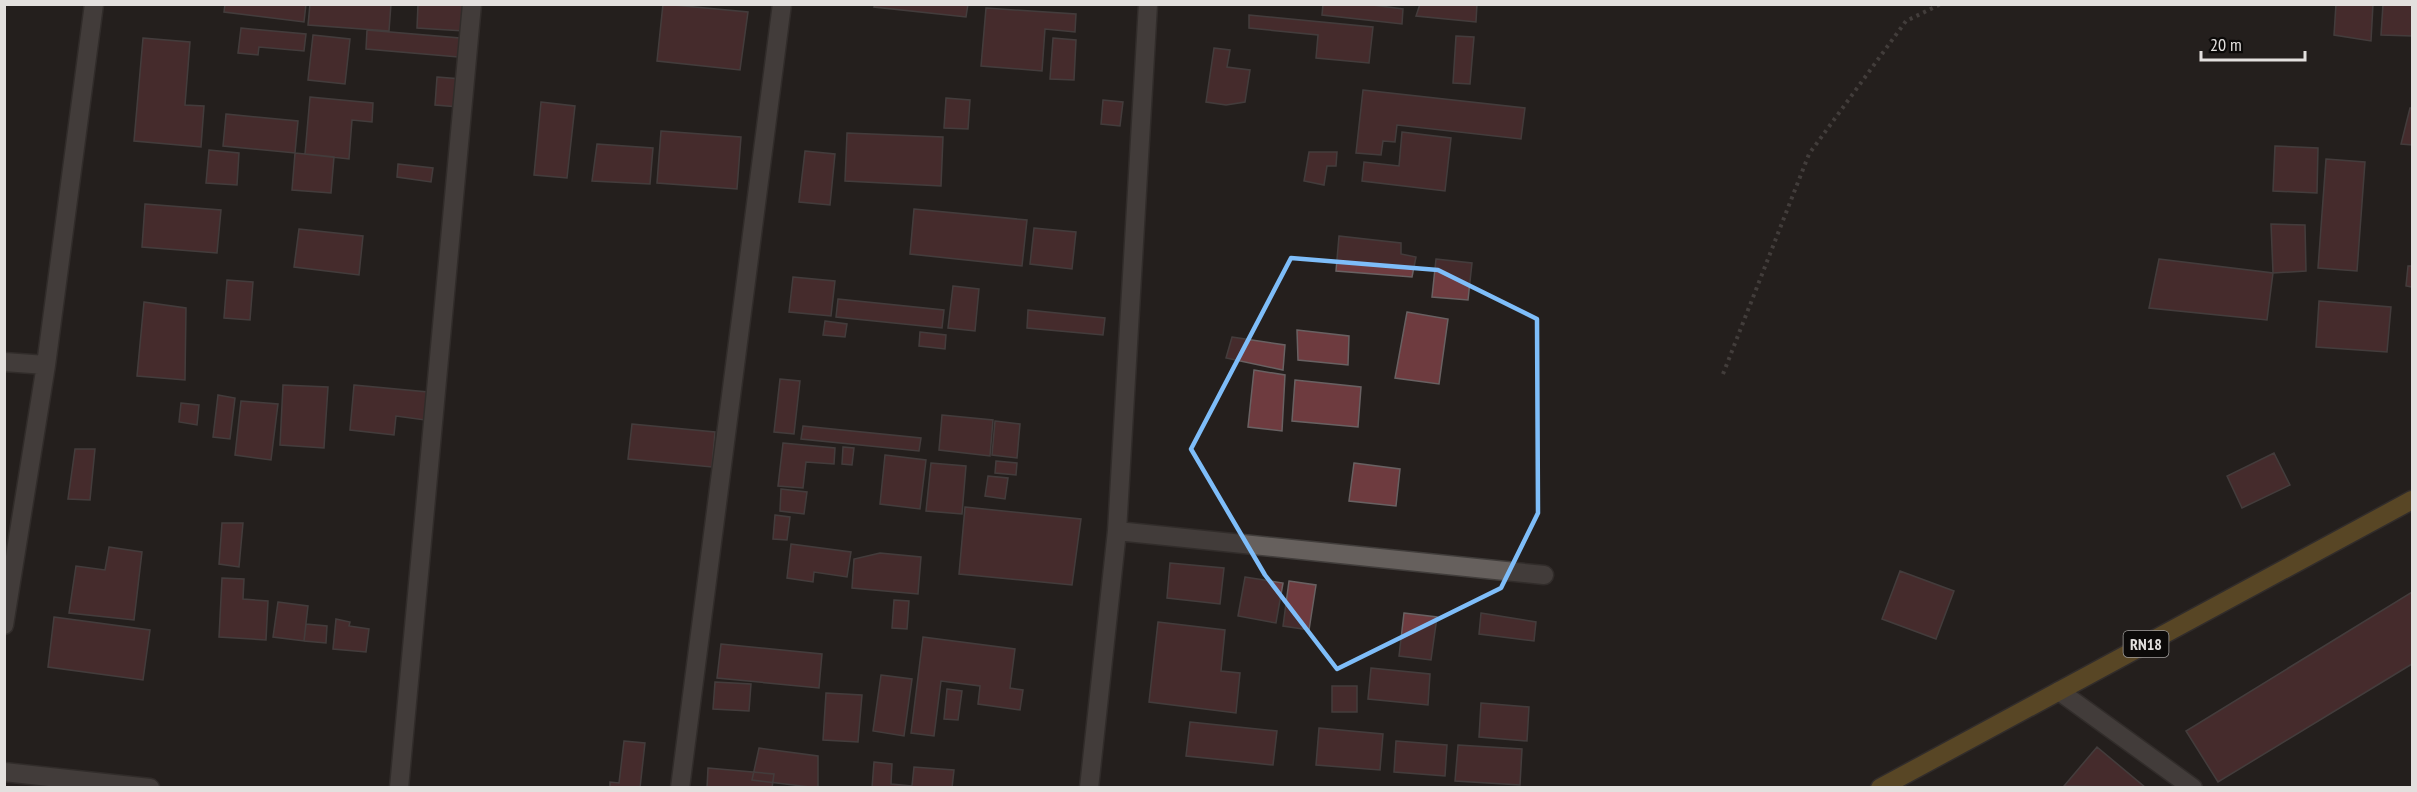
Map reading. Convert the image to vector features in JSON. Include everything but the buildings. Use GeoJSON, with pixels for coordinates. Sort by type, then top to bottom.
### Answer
{"type":"FeatureCollection","features":[{"type":"Feature","properties":{"kind":"main road","name":"RN18"},"geometry":{"type":"LineString","coordinates":[[1880,788],[2412,500]]}},
{"type":"Feature","properties":{"kind":"street"},"geometry":{"type":"LineString","coordinates":[[4,625],[46,365],[94,4]]}},
{"type":"Feature","properties":{"kind":"street"},"geometry":{"type":"LineString","coordinates":[[399,788],[472,4]]}},
{"type":"Feature","properties":{"kind":"street"},"geometry":{"type":"LineString","coordinates":[[680,788],[782,4]]}},
{"type":"Feature","properties":{"kind":"street"},"geometry":{"type":"LineString","coordinates":[[1089,788],[1117,531],[1148,4]]}},
{"type":"Feature","properties":{"kind":"street"},"geometry":{"type":"LineString","coordinates":[[4,362],[46,365]]}},
{"type":"Feature","properties":{"kind":"street"},"geometry":{"type":"LineString","coordinates":[[1117,531],[1544,575]]}},
{"type":"Feature","properties":{"kind":"street"},"geometry":{"type":"LineString","coordinates":[[2059,691],[2193,788]]}},
{"type":"Feature","properties":{"kind":"street"},"geometry":{"type":"LineString","coordinates":[[4,772],[150,788]]}},
{"type":"Feature","properties":{"kind":"path"},"geometry":{"type":"LineString","coordinates":[[1723,374],[1809,154],[1906,21],[1941,4]]}},
{"type":"Feature","properties":{"kind":"highlighted area"},"geometry":{"type":"Polygon","coordinates":[[[1291,258],[1438,270],[1537,319],[1538,513],[1501,588],[1337,669],[1265,575],[1191,449],[1291,258]]]}}]}
